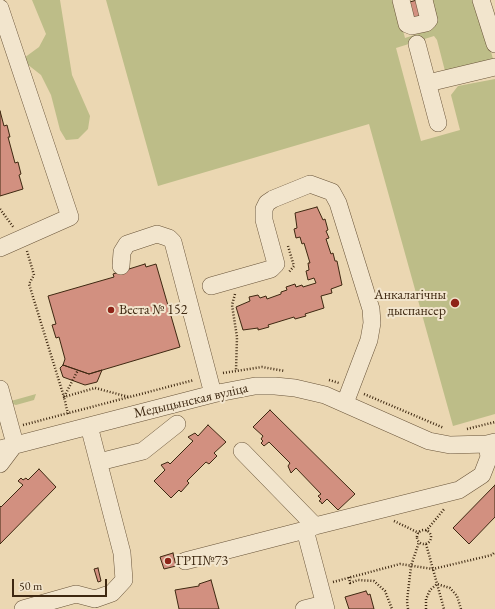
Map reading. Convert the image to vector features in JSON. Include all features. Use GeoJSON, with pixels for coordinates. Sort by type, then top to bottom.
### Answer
{"type":"FeatureCollection","features":[{"type":"Feature","properties":{"kind":"street"},"geometry":{"type":"LineString","coordinates":[[401,0],[407,24],[412,26],[426,23],[429,20],[424,0]]}},
{"type":"Feature","properties":{"kind":"street"},"geometry":{"type":"LineString","coordinates":[[481,0],[495,44]]}},
{"type":"Feature","properties":{"kind":"street"},"geometry":{"type":"LineString","coordinates":[[0,8],[70,217],[0,248]]}},
{"type":"Feature","properties":{"kind":"street"},"geometry":{"type":"LineString","coordinates":[[418,44],[438,123]]}},
{"type":"Feature","properties":{"kind":"street"},"geometry":{"type":"LineString","coordinates":[[428,84],[495,67]]}},
{"type":"Feature","properties":{"kind":"street"},"geometry":{"type":"LineString","coordinates":[[211,286],[271,269],[276,264],[264,220],[264,208],[267,203],[273,199],[310,184],[332,192],[338,203],[371,309],[372,323],[369,340],[345,403]]}},
{"type":"Feature","properties":{"kind":"street"},"geometry":{"type":"LineString","coordinates":[[121,266],[122,252],[127,244],[157,234],[169,238],[173,242],[213,394]]}},
{"type":"Feature","properties":{"kind":"street","name":"Медыцынская вуліца"},"geometry":{"type":"LineString","coordinates":[[8,446],[213,394],[255,386],[294,388],[345,403],[429,441],[450,445],[491,443]]}},
{"type":"Feature","properties":{"kind":"street"},"geometry":{"type":"LineString","coordinates":[[0,389],[11,428],[8,446],[0,464]]}},
{"type":"Feature","properties":{"kind":"street"},"geometry":{"type":"LineString","coordinates":[[99,462],[143,451],[177,424]]}},
{"type":"Feature","properties":{"kind":"street"},"geometry":{"type":"LineString","coordinates":[[23,609],[76,594],[95,604],[112,593],[124,580],[122,553],[89,426]]}},
{"type":"Feature","properties":{"kind":"street"},"geometry":{"type":"LineString","coordinates":[[185,561],[459,490],[482,475],[489,457],[491,443]]}},
{"type":"Feature","properties":{"kind":"street"},"geometry":{"type":"LineString","coordinates":[[242,451],[310,528],[325,606],[304,609]]}},
{"type":"Feature","properties":{"kind":"path"},"geometry":{"type":"LineString","coordinates":[[282,274],[289,272],[294,266],[287,244]]}},
{"type":"Feature","properties":{"kind":"path"},"geometry":{"type":"LineString","coordinates":[[11,428],[68,414],[29,284]]}},
{"type":"Feature","properties":{"kind":"path"},"geometry":{"type":"LineString","coordinates":[[236,292],[232,305],[237,337],[236,370]]}},
{"type":"Feature","properties":{"kind":"path"},"geometry":{"type":"LineString","coordinates":[[64,397],[78,370]]}},
{"type":"Feature","properties":{"kind":"path"},"geometry":{"type":"LineString","coordinates":[[64,397],[95,388],[129,398]]}},
{"type":"Feature","properties":{"kind":"path"},"geometry":{"type":"LineString","coordinates":[[390,520],[419,533],[426,531],[448,504]]}},
{"type":"Feature","properties":{"kind":"path"},"geometry":{"type":"LineString","coordinates":[[426,531],[430,533],[431,538],[426,544]]}},
{"type":"Feature","properties":{"kind":"path"},"geometry":{"type":"LineString","coordinates":[[408,609],[407,601],[411,566],[419,542],[417,538],[419,533]]}},
{"type":"Feature","properties":{"kind":"path"},"geometry":{"type":"LineString","coordinates":[[419,542],[426,544]]}},
{"type":"Feature","properties":{"kind":"path"},"geometry":{"type":"LineString","coordinates":[[426,544],[444,609]]}},
{"type":"Feature","properties":{"kind":"path"},"geometry":{"type":"LineString","coordinates":[[327,583],[400,564],[433,569],[492,555],[495,552]]}},
{"type":"Feature","properties":{"kind":"path"},"geometry":{"type":"LineString","coordinates":[[349,578],[350,583],[358,580],[374,581],[385,591],[392,609]]}},
{"type":"Feature","properties":{"kind":"path"},"geometry":{"type":"LineString","coordinates":[[426,609],[426,599],[430,590],[437,584]]}},
{"type":"Feature","properties":{"kind":"path"},"geometry":{"type":"LineString","coordinates":[[437,584],[450,588],[457,596],[461,609]]}},
{"type":"Feature","properties":{"kind":"green space"},"geometry":{"type":"Polygon","coordinates":[[[32,0],[60,0],[72,75],[90,116],[88,129],[78,139],[66,140],[60,130],[51,95],[41,75],[27,64],[24,58],[39,47],[46,34],[32,0]]]}},
{"type":"Feature","properties":{"kind":"green space","name":"Анкалагічны дыспансер"},"geometry":{"type":"Polygon","coordinates":[[[106,0],[395,0],[405,38],[433,29],[425,0],[477,0],[493,59],[445,71],[437,40],[434,36],[396,48],[421,141],[460,130],[451,95],[458,86],[495,79],[495,414],[453,426],[369,124],[158,186],[106,0]]]}},
{"type":"Feature","properties":{"kind":"green space"},"geometry":{"type":"Polygon","coordinates":[[[36,394],[34,400],[16,405],[11,401],[36,394]]]}},
{"type":"Feature","properties":{"kind":"building"},"geometry":{"type":"Polygon","coordinates":[[[417,0],[421,17],[410,19],[406,3],[417,0]]]}},
{"type":"Feature","properties":{"kind":"building"},"geometry":{"type":"Polygon","coordinates":[[[0,111],[4,126],[7,125],[10,137],[8,137],[15,163],[18,162],[21,174],[19,175],[23,189],[0,196],[0,111]]]}},
{"type":"Feature","properties":{"kind":"building"},"geometry":{"type":"Polygon","coordinates":[[[317,207],[323,220],[325,219],[328,230],[326,231],[329,238],[326,239],[331,254],[333,253],[335,261],[337,261],[342,285],[331,289],[332,293],[321,296],[324,308],[305,314],[306,316],[295,319],[294,317],[268,325],[269,327],[258,330],[258,328],[243,330],[236,307],[250,301],[249,297],[258,295],[260,298],[266,296],[267,299],[281,294],[281,292],[287,290],[286,287],[295,284],[296,287],[302,285],[303,287],[316,283],[314,278],[308,280],[306,271],[309,270],[308,263],[310,263],[304,243],[302,244],[300,237],[296,238],[294,229],[297,228],[295,213],[317,207]]]}},
{"type":"Feature","properties":{"kind":"building","name":"Веста № 152"},"geometry":{"type":"Polygon","coordinates":[[[145,264],[146,267],[156,264],[180,347],[89,374],[63,365],[65,359],[59,337],[56,338],[52,325],[56,324],[48,296],[114,277],[113,274],[145,264]]]}},
{"type":"Feature","properties":{"kind":"building"},"geometry":{"type":"Polygon","coordinates":[[[63,365],[89,374],[102,370],[97,382],[85,385],[63,377],[60,368],[63,365]]]}},
{"type":"Feature","properties":{"kind":"building"},"geometry":{"type":"Polygon","coordinates":[[[270,410],[355,494],[338,510],[327,499],[322,504],[319,501],[321,499],[318,496],[321,494],[296,468],[291,473],[288,466],[290,463],[269,442],[264,446],[261,443],[263,441],[261,439],[263,436],[253,427],[270,410]]]}},
{"type":"Feature","properties":{"kind":"building"},"geometry":{"type":"Polygon","coordinates":[[[208,425],[226,442],[214,453],[217,456],[209,464],[206,462],[187,481],[189,483],[181,492],[179,490],[171,498],[154,481],[165,470],[161,465],[168,462],[170,464],[193,441],[188,437],[195,433],[198,436],[208,425]]]}},
{"type":"Feature","properties":{"kind":"building"},"geometry":{"type":"Polygon","coordinates":[[[39,469],[56,487],[0,544],[0,506],[1,507],[23,485],[18,481],[21,478],[23,480],[26,478],[28,480],[39,469]]]}},
{"type":"Feature","properties":{"kind":"building"},"geometry":{"type":"Polygon","coordinates":[[[495,485],[495,517],[469,544],[453,528],[495,485]]]}},
{"type":"Feature","properties":{"kind":"building","name":"ГРП№73"},"geometry":{"type":"Polygon","coordinates":[[[173,553],[176,566],[164,569],[160,557],[173,553]]]}},
{"type":"Feature","properties":{"kind":"building"},"geometry":{"type":"Polygon","coordinates":[[[98,568],[101,581],[98,582],[94,569],[98,568]]]}},
{"type":"Feature","properties":{"kind":"building"},"geometry":{"type":"Polygon","coordinates":[[[211,580],[219,609],[179,609],[175,590],[199,586],[199,584],[211,580]]]}},
{"type":"Feature","properties":{"kind":"building"},"geometry":{"type":"Polygon","coordinates":[[[366,591],[368,595],[370,594],[374,609],[349,609],[345,597],[366,591]]]}},
{"type":"Feature","properties":{"kind":"place","name":"Анкалагічны дыспансер"},"geometry":{"type":"Point","coordinates":[455,303]}},
{"type":"Feature","properties":{"kind":"place","name":"Веста № 152"},"geometry":{"type":"Point","coordinates":[111,310]}},
{"type":"Feature","properties":{"kind":"place","name":"ГРП№73"},"geometry":{"type":"Point","coordinates":[168,561]}}]}
